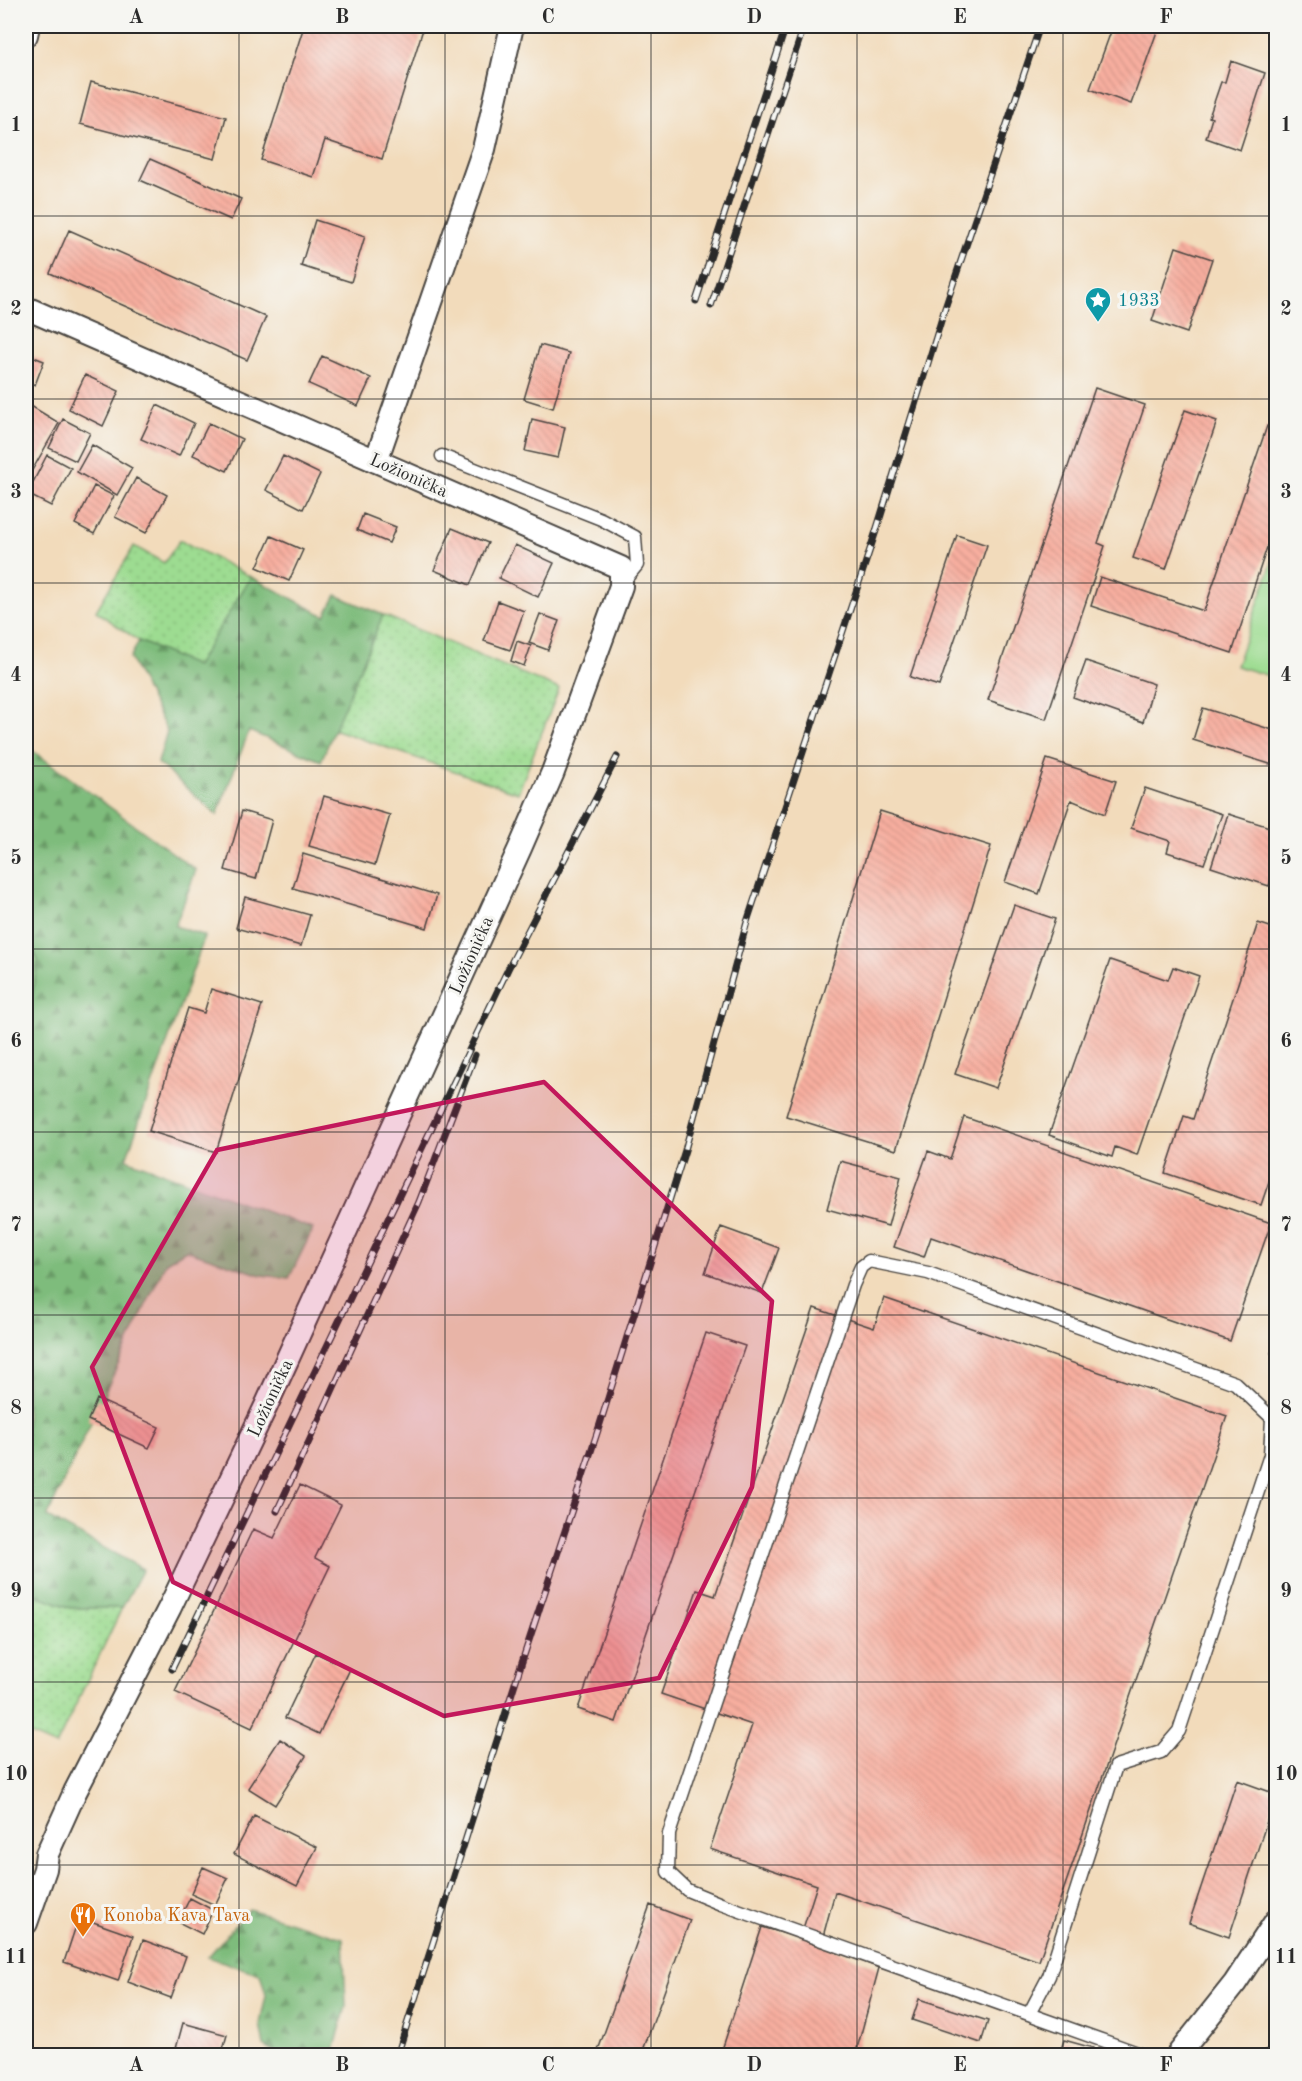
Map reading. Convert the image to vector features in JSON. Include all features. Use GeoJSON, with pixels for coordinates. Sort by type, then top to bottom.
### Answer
{"type":"FeatureCollection","features":[{"type":"Feature","properties":{"kind":"street"},"geometry":{"type":"LineString","coordinates":[[26,35],[28,26]]}},
{"type":"Feature","properties":{"kind":"street"},"geometry":{"type":"LineString","coordinates":[[376,461],[484,150],[513,26]]}},
{"type":"Feature","properties":{"kind":"street","name":"Ložionička"},"geometry":{"type":"LineString","coordinates":[[26,308],[621,568],[621,586],[553,772],[520,848],[246,1449],[170,1607],[75,1792],[47,1854],[45,1869],[26,1923]]}},
{"type":"Feature","properties":{"kind":"street"},"geometry":{"type":"LineString","coordinates":[[1177,2055],[1235,1983],[1276,1921]]}},
{"type":"Feature","properties":{"kind":"lane"},"geometry":{"type":"LineString","coordinates":[[442,456],[601,519],[635,537],[637,565],[621,586]]}},
{"type":"Feature","properties":{"kind":"lane"},"geometry":{"type":"LineString","coordinates":[[1029,2014],[1049,1976],[1116,1766],[1161,1752],[1179,1731],[1270,1455],[1272,1418],[1235,1383],[928,1273],[869,1261],[861,1267],[853,1285],[669,1834],[668,1872],[687,1890],[722,1905],[1029,2014],[1146,2055]]}},
{"type":"Feature","properties":{"kind":"highlighted area"},"geometry":{"type":"Polygon","coordinates":[[[544,1082],[772,1301],[752,1487],[659,1678],[444,1716],[173,1582],[92,1367],[217,1150],[544,1082]]]}},
{"type":"Feature","properties":{"kind":"green space"},"geometry":{"type":"Polygon","coordinates":[[[180,540],[251,577],[196,667],[139,641],[96,611],[134,546],[164,563],[180,540]]]}},
{"type":"Feature","properties":{"kind":"green space"},"geometry":{"type":"Polygon","coordinates":[[[1276,552],[1276,678],[1236,666],[1276,552]]]}},
{"type":"Feature","properties":{"kind":"green space"},"geometry":{"type":"Polygon","coordinates":[[[251,577],[325,616],[336,595],[383,615],[321,761],[249,731],[217,815],[158,763],[167,731],[130,658],[139,641],[196,666],[251,577]]]}},
{"type":"Feature","properties":{"kind":"green space"},"geometry":{"type":"Polygon","coordinates":[[[383,615],[559,689],[518,793],[333,729],[383,615]]]}},
{"type":"Feature","properties":{"kind":"green space"},"geometry":{"type":"Polygon","coordinates":[[[26,746],[196,870],[175,926],[205,936],[126,1159],[313,1229],[289,1278],[261,1275],[186,1250],[166,1262],[47,1517],[143,1569],[122,1608],[71,1608],[26,1591],[26,1004],[30,1007],[38,960],[26,939],[26,746]]]}},
{"type":"Feature","properties":{"kind":"green space"},"geometry":{"type":"Polygon","coordinates":[[[26,939],[38,960],[30,1007],[26,1004],[26,939]]]}},
{"type":"Feature","properties":{"kind":"green space"},"geometry":{"type":"Polygon","coordinates":[[[26,1591],[71,1608],[122,1608],[56,1746],[26,1733],[26,1591]]]}},
{"type":"Feature","properties":{"kind":"green space"},"geometry":{"type":"Polygon","coordinates":[[[249,1909],[343,1938],[346,2006],[333,2055],[278,2055],[264,2046],[260,2024],[266,1995],[260,1974],[208,1957],[249,1909]]]}},
{"type":"Feature","properties":{"kind":"building"},"geometry":{"type":"Polygon","coordinates":[[[304,26],[424,26],[382,159],[325,140],[313,177],[261,160],[304,26]]]}},
{"type":"Feature","properties":{"kind":"building"},"geometry":{"type":"Polygon","coordinates":[[[1113,26],[1159,26],[1131,104],[1090,89],[1113,26]]]}},
{"type":"Feature","properties":{"kind":"building"},"geometry":{"type":"Polygon","coordinates":[[[1231,61],[1265,73],[1240,150],[1206,138],[1212,118],[1209,117],[1221,82],[1225,82],[1231,61]]]}},
{"type":"Feature","properties":{"kind":"building"},"geometry":{"type":"Polygon","coordinates":[[[91,82],[226,117],[215,159],[80,124],[91,82]]]}},
{"type":"Feature","properties":{"kind":"building"},"geometry":{"type":"Polygon","coordinates":[[[150,159],[241,199],[231,220],[140,180],[150,159]]]}},
{"type":"Feature","properties":{"kind":"building"},"geometry":{"type":"Polygon","coordinates":[[[315,220],[365,236],[351,282],[301,266],[315,220]]]}},
{"type":"Feature","properties":{"kind":"building"},"geometry":{"type":"Polygon","coordinates":[[[69,230],[266,317],[247,360],[50,273],[69,230]]]}},
{"type":"Feature","properties":{"kind":"building"},"geometry":{"type":"Polygon","coordinates":[[[1176,247],[1212,259],[1187,333],[1152,321],[1176,247]]]}},
{"type":"Feature","properties":{"kind":"building"},"geometry":{"type":"Polygon","coordinates":[[[540,345],[569,353],[553,408],[524,399],[540,345]]]}},
{"type":"Feature","properties":{"kind":"building"},"geometry":{"type":"Polygon","coordinates":[[[26,354],[44,361],[35,385],[26,381],[26,354]]]}},
{"type":"Feature","properties":{"kind":"building"},"geometry":{"type":"Polygon","coordinates":[[[322,356],[371,378],[358,406],[309,384],[322,356]]]}},
{"type":"Feature","properties":{"kind":"building"},"geometry":{"type":"Polygon","coordinates":[[[85,375],[119,391],[103,426],[69,409],[85,375]]]}},
{"type":"Feature","properties":{"kind":"building"},"geometry":{"type":"Polygon","coordinates":[[[1095,388],[1145,405],[1098,543],[1105,546],[1046,719],[988,700],[1095,388]]]}},
{"type":"Feature","properties":{"kind":"building"},"geometry":{"type":"Polygon","coordinates":[[[26,403],[59,423],[26,481],[26,403]]]}},
{"type":"Feature","properties":{"kind":"building"},"geometry":{"type":"Polygon","coordinates":[[[157,405],[194,423],[179,456],[141,439],[157,405]]]}},
{"type":"Feature","properties":{"kind":"building"},"geometry":{"type":"Polygon","coordinates":[[[1185,410],[1217,421],[1166,569],[1133,558],[1185,410]]]}},
{"type":"Feature","properties":{"kind":"building"},"geometry":{"type":"Polygon","coordinates":[[[63,419],[90,433],[76,461],[49,448],[63,419]]]}},
{"type":"Feature","properties":{"kind":"building"},"geometry":{"type":"Polygon","coordinates":[[[532,419],[565,427],[558,458],[525,451],[532,419]]]}},
{"type":"Feature","properties":{"kind":"building"},"geometry":{"type":"Polygon","coordinates":[[[209,423],[242,439],[227,471],[193,455],[209,423]]]}},
{"type":"Feature","properties":{"kind":"building"},"geometry":{"type":"Polygon","coordinates":[[[1267,426],[1276,430],[1276,520],[1232,653],[1091,606],[1100,577],[1204,611],[1267,426]]]}},
{"type":"Feature","properties":{"kind":"building"},"geometry":{"type":"Polygon","coordinates":[[[92,445],[132,468],[117,495],[77,472],[92,445]]]}},
{"type":"Feature","properties":{"kind":"building"},"geometry":{"type":"Polygon","coordinates":[[[47,455],[71,468],[51,506],[27,494],[47,455]]]}},
{"type":"Feature","properties":{"kind":"building"},"geometry":{"type":"Polygon","coordinates":[[[283,456],[320,474],[303,509],[266,490],[283,456]]]}},
{"type":"Feature","properties":{"kind":"building"},"geometry":{"type":"Polygon","coordinates":[[[136,478],[167,495],[146,533],[115,517],[136,478]]]}},
{"type":"Feature","properties":{"kind":"building"},"geometry":{"type":"Polygon","coordinates":[[[94,486],[114,496],[94,534],[75,524],[94,486]]]}},
{"type":"Feature","properties":{"kind":"building"},"geometry":{"type":"Polygon","coordinates":[[[363,514],[396,527],[389,543],[357,530],[363,514]]]}},
{"type":"Feature","properties":{"kind":"building"},"geometry":{"type":"Polygon","coordinates":[[[452,528],[488,543],[470,585],[434,570],[452,528]]]}},
{"type":"Feature","properties":{"kind":"building"},"geometry":{"type":"Polygon","coordinates":[[[957,535],[987,545],[939,686],[910,677],[957,535]]]}},
{"type":"Feature","properties":{"kind":"building"},"geometry":{"type":"Polygon","coordinates":[[[271,536],[303,550],[289,581],[257,567],[271,536]]]}},
{"type":"Feature","properties":{"kind":"building"},"geometry":{"type":"Polygon","coordinates":[[[515,545],[554,563],[538,597],[499,578],[515,545]]]}},
{"type":"Feature","properties":{"kind":"building"},"geometry":{"type":"Polygon","coordinates":[[[498,601],[524,611],[510,650],[484,641],[498,601]]]}},
{"type":"Feature","properties":{"kind":"building"},"geometry":{"type":"Polygon","coordinates":[[[540,614],[559,621],[548,650],[529,643],[540,614]]]}},
{"type":"Feature","properties":{"kind":"building"},"geometry":{"type":"Polygon","coordinates":[[[517,641],[531,646],[524,666],[511,661],[517,641]]]}},
{"type":"Feature","properties":{"kind":"building"},"geometry":{"type":"Polygon","coordinates":[[[1086,661],[1154,684],[1143,722],[1073,697],[1086,661]]]}},
{"type":"Feature","properties":{"kind":"building"},"geometry":{"type":"Polygon","coordinates":[[[1203,708],[1276,731],[1276,766],[1193,740],[1203,708]]]}},
{"type":"Feature","properties":{"kind":"building"},"geometry":{"type":"Polygon","coordinates":[[[1047,759],[1116,781],[1105,814],[1071,800],[1039,894],[1005,882],[1047,759]]]}},
{"type":"Feature","properties":{"kind":"building"},"geometry":{"type":"Polygon","coordinates":[[[1145,788],[1222,814],[1204,864],[1167,852],[1170,841],[1131,828],[1145,788]]]}},
{"type":"Feature","properties":{"kind":"building"},"geometry":{"type":"Polygon","coordinates":[[[324,796],[390,815],[375,865],[309,846],[324,796]]]}},
{"type":"Feature","properties":{"kind":"building"},"geometry":{"type":"Polygon","coordinates":[[[242,811],[272,820],[256,879],[225,870],[242,811]]]}},
{"type":"Feature","properties":{"kind":"building"},"geometry":{"type":"Polygon","coordinates":[[[880,811],[991,846],[896,1150],[786,1116],[880,811]]]}},
{"type":"Feature","properties":{"kind":"building"},"geometry":{"type":"Polygon","coordinates":[[[1228,814],[1276,829],[1276,862],[1269,886],[1211,867],[1228,814]]]}},
{"type":"Feature","properties":{"kind":"building"},"geometry":{"type":"Polygon","coordinates":[[[303,854],[437,895],[427,928],[293,888],[303,854]]]}},
{"type":"Feature","properties":{"kind":"building"},"geometry":{"type":"Polygon","coordinates":[[[245,897],[310,915],[301,946],[236,928],[245,897]]]}},
{"type":"Feature","properties":{"kind":"building"},"geometry":{"type":"Polygon","coordinates":[[[1014,905],[1055,919],[996,1088],[955,1074],[1014,905]]]}},
{"type":"Feature","properties":{"kind":"building"},"geometry":{"type":"Polygon","coordinates":[[[1258,923],[1276,929],[1276,1161],[1261,1205],[1165,1173],[1184,1116],[1193,1119],[1258,923]]]}},
{"type":"Feature","properties":{"kind":"building"},"geometry":{"type":"Polygon","coordinates":[[[1110,960],[1168,980],[1173,967],[1199,976],[1137,1155],[1115,1147],[1112,1157],[1049,1135],[1110,960]]]}},
{"type":"Feature","properties":{"kind":"building"},"geometry":{"type":"Polygon","coordinates":[[[211,989],[262,1005],[216,1152],[149,1131],[188,1008],[204,1013],[211,989]]]}},
{"type":"Feature","properties":{"kind":"building"},"geometry":{"type":"Polygon","coordinates":[[[964,1117],[1271,1223],[1230,1341],[931,1237],[924,1257],[894,1247],[928,1151],[950,1159],[964,1117]]]}},
{"type":"Feature","properties":{"kind":"building"},"geometry":{"type":"Polygon","coordinates":[[[840,1161],[901,1177],[888,1226],[827,1209],[840,1161]]]}},
{"type":"Feature","properties":{"kind":"building"},"geometry":{"type":"Polygon","coordinates":[[[721,1227],[779,1248],[762,1293],[705,1273],[721,1227]]]}},
{"type":"Feature","properties":{"kind":"building"},"geometry":{"type":"Polygon","coordinates":[[[884,1298],[1227,1416],[1039,1961],[835,1892],[821,1944],[879,1968],[855,2056],[720,2056],[762,1927],[800,1938],[817,1885],[710,1849],[752,1725],[661,1694],[697,1590],[715,1596],[814,1308],[874,1328],[884,1298]]]}},
{"type":"Feature","properties":{"kind":"building"},"geometry":{"type":"Polygon","coordinates":[[[706,1333],[745,1346],[616,1722],[578,1709],[706,1333]]]}},
{"type":"Feature","properties":{"kind":"building"},"geometry":{"type":"Polygon","coordinates":[[[1276,1339],[1276,1355],[1271,1353],[1276,1339]]]}},
{"type":"Feature","properties":{"kind":"building"},"geometry":{"type":"Polygon","coordinates":[[[97,1399],[159,1427],[149,1448],[88,1420],[97,1399]]]}},
{"type":"Feature","properties":{"kind":"building"},"geometry":{"type":"Polygon","coordinates":[[[300,1485],[341,1505],[315,1558],[330,1566],[252,1728],[175,1692],[253,1529],[274,1538],[300,1485]]]}},
{"type":"Feature","properties":{"kind":"building"},"geometry":{"type":"Polygon","coordinates":[[[316,1653],[350,1669],[319,1734],[285,1718],[316,1653]]]}},
{"type":"Feature","properties":{"kind":"building"},"geometry":{"type":"Polygon","coordinates":[[[280,1739],[306,1756],[275,1805],[248,1788],[280,1739]]]}},
{"type":"Feature","properties":{"kind":"building"},"geometry":{"type":"Polygon","coordinates":[[[1237,1780],[1276,1794],[1229,1937],[1189,1923],[1237,1780]]]}},
{"type":"Feature","properties":{"kind":"building"},"geometry":{"type":"Polygon","coordinates":[[[254,1816],[317,1847],[297,1886],[234,1854],[254,1816]]]}},
{"type":"Feature","properties":{"kind":"building"},"geometry":{"type":"Polygon","coordinates":[[[203,1867],[228,1878],[215,1905],[191,1894],[203,1867]]]}},
{"type":"Feature","properties":{"kind":"building"},"geometry":{"type":"Polygon","coordinates":[[[190,1898],[213,1910],[202,1934],[178,1922],[190,1898]]]}},
{"type":"Feature","properties":{"kind":"building"},"geometry":{"type":"Polygon","coordinates":[[[650,1905],[690,1920],[641,2056],[596,2056],[650,1905]]]}},
{"type":"Feature","properties":{"kind":"building"},"geometry":{"type":"Polygon","coordinates":[[[79,1917],[133,1936],[118,1981],[64,1962],[79,1917]]]}},
{"type":"Feature","properties":{"kind":"building"},"geometry":{"type":"Polygon","coordinates":[[[143,1940],[186,1956],[171,1998],[128,1982],[143,1940]]]}},
{"type":"Feature","properties":{"kind":"building"},"geometry":{"type":"Polygon","coordinates":[[[919,1999],[988,2021],[981,2043],[912,2020],[919,1999]]]}},
{"type":"Feature","properties":{"kind":"building"},"geometry":{"type":"Polygon","coordinates":[[[183,2023],[227,2035],[221,2056],[174,2056],[183,2023]]]}},
{"type":"Feature","properties":{"kind":"building"},"geometry":{"type":"Polygon","coordinates":[[[1064,2040],[1093,2048],[1091,2056],[1059,2056],[1064,2040]]]}},
{"type":"Feature","properties":{"kind":"building"},"geometry":{"type":"Polygon","coordinates":[[[1271,2044],[1276,2049],[1276,2056],[1261,2056],[1271,2044]]]}},
{"type":"Feature","properties":{"kind":"railway"},"geometry":{"type":"LineString","coordinates":[[696,301],[786,26]]}},
{"type":"Feature","properties":{"kind":"railway"},"geometry":{"type":"LineString","coordinates":[[711,306],[804,26]]}},
{"type":"Feature","properties":{"kind":"railway"},"geometry":{"type":"LineString","coordinates":[[397,2056],[600,1424],[685,1150],[747,922],[877,528],[945,308],[1040,26]]}},
{"type":"Feature","properties":{"kind":"railway"},"geometry":{"type":"LineString","coordinates":[[172,1669],[508,969],[617,757]]}},
{"type":"Feature","properties":{"kind":"railway"},"geometry":{"type":"LineString","coordinates":[[277,1511],[419,1202],[475,1055]]}},
{"type":"Feature","properties":{"kind":"place","name":"1933"},"geometry":{"type":"Point","coordinates":[1098,323]}},
{"type":"Feature","properties":{"kind":"place","name":"Konoba Kava Tava"},"geometry":{"type":"Point","coordinates":[83,1938]}}]}
